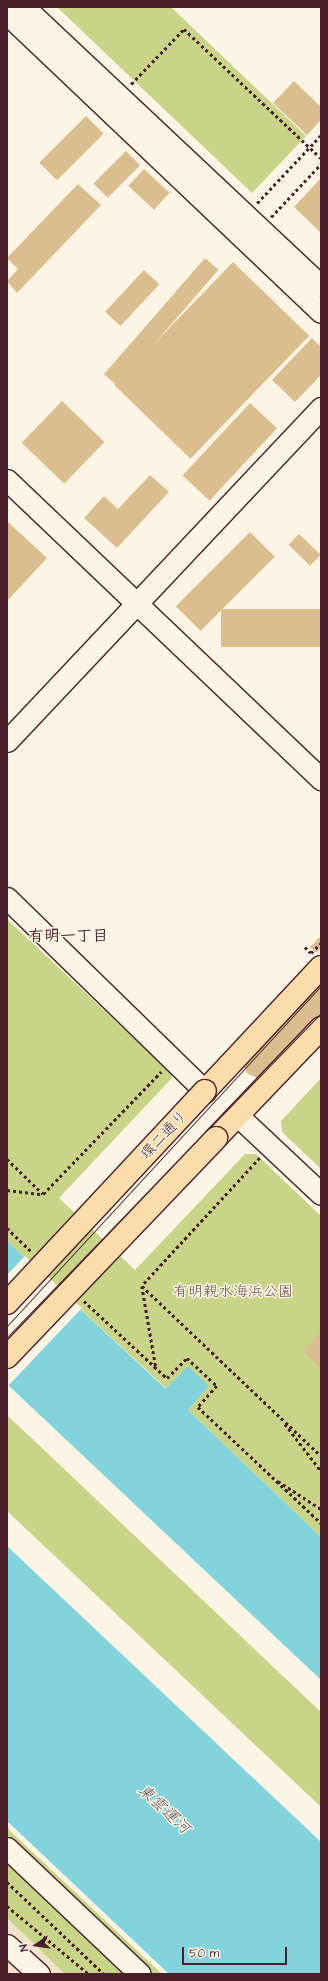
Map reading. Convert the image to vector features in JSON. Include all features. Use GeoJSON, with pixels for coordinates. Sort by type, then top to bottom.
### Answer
{"type":"FeatureCollection","features":[{"type":"Feature","properties":{"kind":"main road","name":"環二通り"},"geometry":{"type":"LineString","coordinates":[[7,1303],[205,1091],[319,957]]}},
{"type":"Feature","properties":{"kind":"main road"},"geometry":{"type":"LineString","coordinates":[[7,1357],[321,1028]]}},
{"type":"Feature","properties":{"kind":"street"},"geometry":{"type":"LineString","coordinates":[[24,7],[321,286]]}},
{"type":"Feature","properties":{"kind":"street"},"geometry":{"type":"LineString","coordinates":[[7,14],[321,312]]}},
{"type":"Feature","properties":{"kind":"street"},"geometry":{"type":"LineString","coordinates":[[7,741],[138,604],[321,408]]}},
{"type":"Feature","properties":{"kind":"street"},"geometry":{"type":"LineString","coordinates":[[7,480],[321,778]]}},
{"type":"Feature","properties":{"kind":"street"},"geometry":{"type":"LineString","coordinates":[[7,898],[205,1091]]}},
{"type":"Feature","properties":{"kind":"street"},"geometry":{"type":"LineString","coordinates":[[238,1115],[321,1194]]}},
{"type":"Feature","properties":{"kind":"street"},"geometry":{"type":"LineString","coordinates":[[7,1848],[140,1974]]}},
{"type":"Feature","properties":{"kind":"street"},"geometry":{"type":"LineString","coordinates":[[7,1945],[39,1974]]}},
{"type":"Feature","properties":{"kind":"path"},"geometry":{"type":"LineString","coordinates":[[128,87],[184,28],[321,158]]}},
{"type":"Feature","properties":{"kind":"path"},"geometry":{"type":"LineString","coordinates":[[254,206],[321,135]]}},
{"type":"Feature","properties":{"kind":"path"},"geometry":{"type":"LineString","coordinates":[[268,220],[321,164]]}},
{"type":"Feature","properties":{"kind":"path"},"geometry":{"type":"LineString","coordinates":[[305,946],[311,953],[319,957],[321,943]]}},
{"type":"Feature","properties":{"kind":"path"},"geometry":{"type":"LineString","coordinates":[[43,1194],[167,1066]]}},
{"type":"Feature","properties":{"kind":"path"},"geometry":{"type":"LineString","coordinates":[[142,1286],[261,1156]]}},
{"type":"Feature","properties":{"kind":"path"},"geometry":{"type":"LineString","coordinates":[[7,1159],[43,1194]]}},
{"type":"Feature","properties":{"kind":"path"},"geometry":{"type":"LineString","coordinates":[[7,1190],[43,1194]]}},
{"type":"Feature","properties":{"kind":"path"},"geometry":{"type":"LineString","coordinates":[[7,1228],[36,1255]]}},
{"type":"Feature","properties":{"kind":"path"},"geometry":{"type":"LineString","coordinates":[[142,1286],[156,1368]]}},
{"type":"Feature","properties":{"kind":"path"},"geometry":{"type":"LineString","coordinates":[[142,1286],[321,1456]]}},
{"type":"Feature","properties":{"kind":"path"},"geometry":{"type":"LineString","coordinates":[[82,1298],[167,1378],[187,1358],[217,1386],[198,1407],[321,1523]]}},
{"type":"Feature","properties":{"kind":"path"},"geometry":{"type":"LineString","coordinates":[[281,1418],[321,1471]]}},
{"type":"Feature","properties":{"kind":"path"},"geometry":{"type":"LineString","coordinates":[[273,1478],[321,1509]]}},
{"type":"Feature","properties":{"kind":"path"},"geometry":{"type":"LineString","coordinates":[[7,1882],[104,1974]]}},
{"type":"Feature","properties":{"kind":"path"},"geometry":{"type":"LineString","coordinates":[[7,1906],[89,1974]]}},
{"type":"Feature","properties":{"kind":"shaded area"},"geometry":{"type":"Polygon","coordinates":[[[7,1918],[65,1974],[7,1974],[7,1918]]]}},
{"type":"Feature","properties":{"kind":"green space"},"geometry":{"type":"Polygon","coordinates":[[[57,7],[171,7],[306,136],[252,193],[57,7]]]}},
{"type":"Feature","properties":{"kind":"green space","name":"有明親水海浜公園"},"geometry":{"type":"Polygon","coordinates":[[[7,919],[172,1074],[172,1078],[59,1198],[135,1270],[245,1154],[256,1154],[321,1216],[321,1537],[188,1410],[209,1385],[167,1389],[7,1241],[7,919]]]}},
{"type":"Feature","properties":{"kind":"green space"},"geometry":{"type":"Polygon","coordinates":[[[321,1078],[321,1169],[282,1132],[281,1121],[321,1078]]]}},
{"type":"Feature","properties":{"kind":"green space"},"geometry":{"type":"Polygon","coordinates":[[[7,1415],[321,1712],[321,1807],[7,1511],[7,1415]]]}},
{"type":"Feature","properties":{"kind":"green space"},"geometry":{"type":"Polygon","coordinates":[[[7,1828],[162,1974],[65,1974],[7,1918],[7,1828]]]}},
{"type":"Feature","properties":{"kind":"water"},"geometry":{"type":"Polygon","coordinates":[[[7,1241],[166,1389],[188,1366],[209,1386],[188,1410],[321,1537],[321,1680],[7,1384],[7,1241]]]}},
{"type":"Feature","properties":{"kind":"water","name":"東雲運河"},"geometry":{"type":"Polygon","coordinates":[[[7,1546],[321,1842],[321,1974],[169,1974],[7,1821],[7,1546]]]}},
{"type":"Feature","properties":{"kind":"pier"},"geometry":{"type":"Polygon","coordinates":[[[25,1256],[82,1308],[7,1387],[7,1275],[25,1256]]]}},
{"type":"Feature","properties":{"kind":"building"},"geometry":{"type":"Polygon","coordinates":[[[294,81],[321,107],[321,120],[307,135],[273,103],[294,81]]]}},
{"type":"Feature","properties":{"kind":"building"},"geometry":{"type":"Polygon","coordinates":[[[86,116],[104,134],[57,180],[39,163],[86,116]]]}},
{"type":"Feature","properties":{"kind":"building"},"geometry":{"type":"Polygon","coordinates":[[[126,151],[140,165],[108,198],[93,184],[126,151]]]}},
{"type":"Feature","properties":{"kind":"building"},"geometry":{"type":"Polygon","coordinates":[[[144,169],[170,193],[154,210],[128,186],[144,169]]]}},
{"type":"Feature","properties":{"kind":"building"},"geometry":{"type":"Polygon","coordinates":[[[321,178],[321,233],[294,207],[321,178]]]}},
{"type":"Feature","properties":{"kind":"building"},"geometry":{"type":"Polygon","coordinates":[[[78,184],[101,205],[17,293],[7,281],[18,269],[7,258],[78,184]]]}},
{"type":"Feature","properties":{"kind":"building"},"geometry":{"type":"Polygon","coordinates":[[[205,258],[219,270],[118,386],[104,374],[205,258]]]}},
{"type":"Feature","properties":{"kind":"building"},"geometry":{"type":"Polygon","coordinates":[[[233,262],[309,336],[190,459],[114,385],[233,262]]]}},
{"type":"Feature","properties":{"kind":"building"},"geometry":{"type":"Polygon","coordinates":[[[144,270],[159,284],[120,326],[105,312],[144,270]]]}},
{"type":"Feature","properties":{"kind":"building"},"geometry":{"type":"Polygon","coordinates":[[[312,338],[321,347],[321,375],[295,402],[272,380],[312,338]]]}},
{"type":"Feature","properties":{"kind":"building"},"geometry":{"type":"Polygon","coordinates":[[[62,401],[104,442],[64,484],[22,443],[62,401]]]}},
{"type":"Feature","properties":{"kind":"building"},"geometry":{"type":"Polygon","coordinates":[[[250,403],[277,428],[210,501],[182,475],[250,403]]]}},
{"type":"Feature","properties":{"kind":"building"},"geometry":{"type":"Polygon","coordinates":[[[150,475],[169,492],[117,548],[84,518],[104,496],[118,509],[150,475]]]}},
{"type":"Feature","properties":{"kind":"building"},"geometry":{"type":"Polygon","coordinates":[[[7,521],[47,558],[7,601],[7,521]]]}},
{"type":"Feature","properties":{"kind":"building"},"geometry":{"type":"Polygon","coordinates":[[[250,532],[275,557],[201,631],[176,606],[250,532]]]}},
{"type":"Feature","properties":{"kind":"building"},"geometry":{"type":"Polygon","coordinates":[[[299,534],[321,555],[310,566],[289,545],[299,534]]]}},
{"type":"Feature","properties":{"kind":"building"},"geometry":{"type":"Polygon","coordinates":[[[221,609],[321,609],[321,647],[221,647],[221,609]]]}},
{"type":"Feature","properties":{"kind":"building"},"geometry":{"type":"Polygon","coordinates":[[[321,936],[321,948],[316,953],[310,947],[321,936]]]}},
{"type":"Feature","properties":{"kind":"building"},"geometry":{"type":"Polygon","coordinates":[[[321,974],[321,1022],[265,1081],[248,1074],[243,1065],[321,974]]]}},
{"type":"Feature","properties":{"kind":"building"},"geometry":{"type":"Polygon","coordinates":[[[321,1332],[321,1369],[303,1352],[321,1332]]]}},
{"type":"Feature","properties":{"kind":"tram line"},"geometry":{"type":"LineString","coordinates":[[7,1326],[321,986]]}},
{"type":"Feature","properties":{"kind":"tram line"},"geometry":{"type":"LineString","coordinates":[[7,1337],[321,1013]]}},
{"type":"Feature","properties":{"kind":"district","name":"有明一丁目"},"geometry":{"type":"Point","coordinates":[68,936]}}]}
